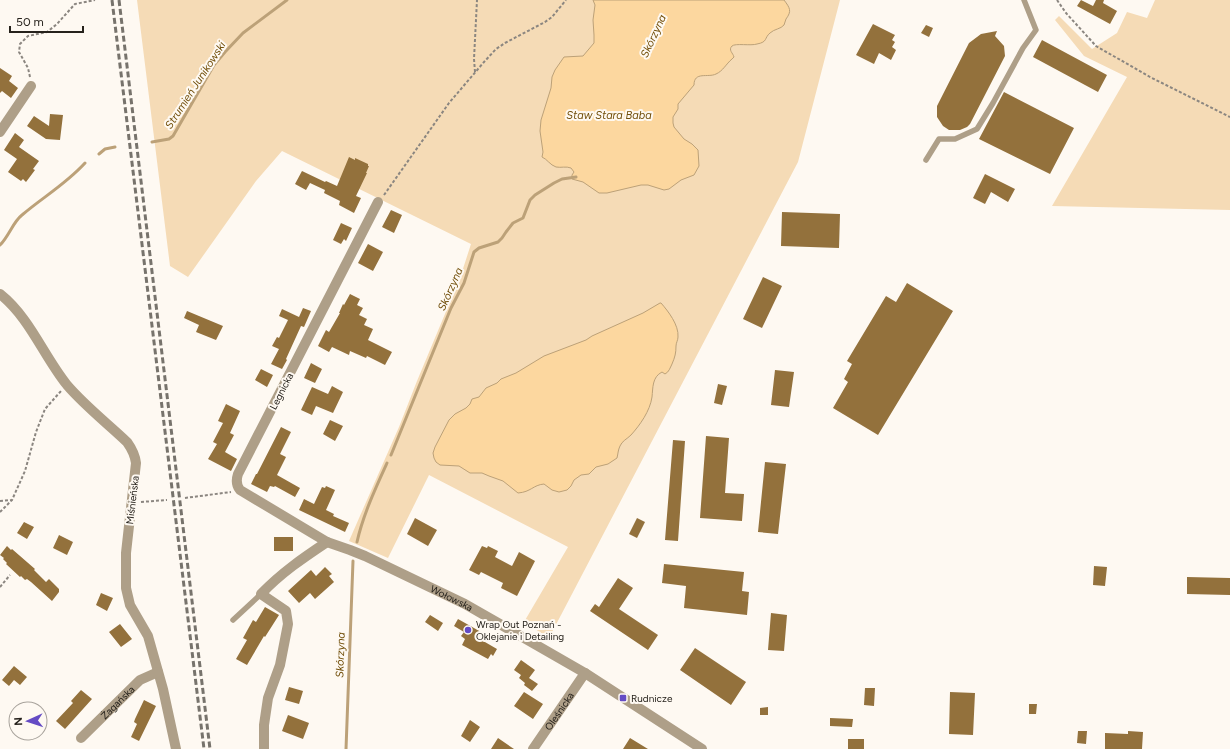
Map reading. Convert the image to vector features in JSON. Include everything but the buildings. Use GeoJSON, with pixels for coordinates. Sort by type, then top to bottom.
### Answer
{"type":"FeatureCollection","features":[{"type":"Feature","properties":{"kind":"street"},"geometry":{"type":"LineString","coordinates":[[0,132],[31,86]]}},
{"type":"Feature","properties":{"kind":"street","name":"Legnicka"},"geometry":{"type":"LineString","coordinates":[[240,490],[237,487],[236,480],[238,474],[378,202]]}},
{"type":"Feature","properties":{"kind":"street","name":"Miśnieńska"},"geometry":{"type":"LineString","coordinates":[[0,294],[20,313],[67,385],[127,442],[136,458],[126,553],[126,588],[130,605],[148,636],[163,689],[176,749]]}},
{"type":"Feature","properties":{"kind":"street"},"geometry":{"type":"LineString","coordinates":[[240,490],[327,542],[293,565],[271,583],[261,594],[286,612],[288,624],[280,665],[268,698],[264,726],[264,749]]}},
{"type":"Feature","properties":{"kind":"street","name":"Wołowska"},"geometry":{"type":"LineString","coordinates":[[327,542],[365,556],[465,604],[585,673],[702,749]]}},
{"type":"Feature","properties":{"kind":"street","name":"Żagańska"},"geometry":{"type":"LineString","coordinates":[[81,738],[140,680],[158,672]]}},
{"type":"Feature","properties":{"kind":"street","name":"Oleśnicka"},"geometry":{"type":"LineString","coordinates":[[533,749],[585,673]]}},
{"type":"Feature","properties":{"kind":"lane"},"geometry":{"type":"LineString","coordinates":[[926,160],[939,139],[955,139],[977,129],[993,103],[1023,48],[1036,30],[1024,0]]}},
{"type":"Feature","properties":{"kind":"lane"},"geometry":{"type":"LineString","coordinates":[[233,620],[261,594]]}},
{"type":"Feature","properties":{"kind":"path"},"geometry":{"type":"LineString","coordinates":[[31,86],[28,68],[19,52],[20,44],[28,36],[47,32],[57,24],[75,4],[95,0]]}},
{"type":"Feature","properties":{"kind":"path"},"geometry":{"type":"LineString","coordinates":[[475,72],[476,0]]}},
{"type":"Feature","properties":{"kind":"path"},"geometry":{"type":"LineString","coordinates":[[378,202],[396,180],[449,103],[496,49],[515,37],[546,22],[566,0]]}},
{"type":"Feature","properties":{"kind":"path"},"geometry":{"type":"LineString","coordinates":[[1057,0],[1066,13],[1096,46],[1150,77],[1230,117]]}},
{"type":"Feature","properties":{"kind":"path"},"geometry":{"type":"LineString","coordinates":[[0,512],[12,500],[25,471],[36,432],[45,409],[67,385]]}},
{"type":"Feature","properties":{"kind":"path"},"geometry":{"type":"LineString","coordinates":[[185,498],[240,490]]}},
{"type":"Feature","properties":{"kind":"path"},"geometry":{"type":"LineString","coordinates":[[0,501],[12,500]]}},
{"type":"Feature","properties":{"kind":"path"},"geometry":{"type":"LineString","coordinates":[[132,504],[167,500]]}},
{"type":"Feature","properties":{"kind":"path"},"geometry":{"type":"LineString","coordinates":[[0,587],[10,575]]}},
{"type":"Feature","properties":{"kind":"shaded area"},"geometry":{"type":"Polygon","coordinates":[[[137,0],[840,0],[798,162],[549,638],[524,622],[568,547],[429,475],[388,558],[349,541],[399,427],[460,278],[471,244],[282,151],[256,181],[188,277],[170,266],[137,0]]]}},
{"type":"Feature","properties":{"kind":"shaded area"},"geometry":{"type":"Polygon","coordinates":[[[1155,0],[1230,0],[1230,210],[1052,206],[1127,77],[1084,56],[1055,20],[1059,16],[1092,49],[1117,33],[1127,12],[1147,18],[1155,0]]]}},
{"type":"Feature","properties":{"kind":"water","name":"Staw Stara Baba"},"geometry":{"type":"Polygon","coordinates":[[[593,0],[784,0],[789,7],[790,12],[783,26],[772,32],[764,41],[760,43],[754,45],[732,46],[731,50],[734,57],[723,69],[713,75],[699,76],[696,78],[694,85],[678,104],[678,109],[673,117],[674,127],[684,139],[698,150],[699,166],[694,175],[681,180],[669,189],[664,190],[648,185],[641,185],[607,193],[599,193],[583,182],[572,179],[574,172],[571,168],[556,167],[542,157],[543,152],[540,131],[541,120],[551,88],[552,77],[564,57],[583,56],[594,43],[593,20],[595,5],[593,0]]]}},
{"type":"Feature","properties":{"kind":"water"},"geometry":{"type":"Polygon","coordinates":[[[660,303],[670,314],[677,328],[678,337],[675,357],[668,372],[665,374],[662,372],[656,377],[651,402],[647,413],[631,435],[621,444],[617,458],[608,464],[596,467],[589,474],[581,475],[574,480],[567,490],[559,492],[552,490],[544,484],[518,493],[503,481],[482,473],[470,473],[459,466],[440,465],[436,462],[433,453],[449,420],[455,414],[466,408],[472,399],[479,397],[486,388],[497,383],[501,379],[516,373],[544,356],[586,340],[643,313],[660,303]]]}},
{"type":"Feature","properties":{"kind":"waterway","name":"Strumień Junikowski"},"geometry":{"type":"LineString","coordinates":[[152,142],[169,139],[173,136],[214,65],[243,33],[287,0]]}},
{"type":"Feature","properties":{"kind":"waterway","name":"Strumień Junikowski"},"geometry":{"type":"LineString","coordinates":[[99,154],[105,149],[115,147]]}},
{"type":"Feature","properties":{"kind":"waterway","name":"Strumień Junikowski"},"geometry":{"type":"LineString","coordinates":[[0,245],[19,218],[78,171],[85,163]]}},
{"type":"Feature","properties":{"kind":"waterway","name":"Skórzyna"},"geometry":{"type":"LineString","coordinates":[[391,455],[451,308],[464,283],[474,252],[479,248],[498,242],[513,223],[523,218],[530,200],[535,195],[562,179],[576,177]]}},
{"type":"Feature","properties":{"kind":"waterway","name":"Skórzyna"},"geometry":{"type":"LineString","coordinates":[[357,542],[366,511],[387,463]]}},
{"type":"Feature","properties":{"kind":"waterway","name":"Skórzyna"},"geometry":{"type":"LineString","coordinates":[[346,749],[353,561]]}},
{"type":"Feature","properties":{"kind":"railway"},"geometry":{"type":"LineString","coordinates":[[112,0],[204,749]]}},
{"type":"Feature","properties":{"kind":"railway"},"geometry":{"type":"LineString","coordinates":[[119,0],[210,749]]}},
{"type":"Feature","properties":{"kind":"place","name":"Wrap Out Poznań - Oklejanie i Detailing"},"geometry":{"type":"Point","coordinates":[468,630]}},
{"type":"Feature","properties":{"kind":"place","name":"Rudnicze"},"geometry":{"type":"Point","coordinates":[623,698]}}]}
